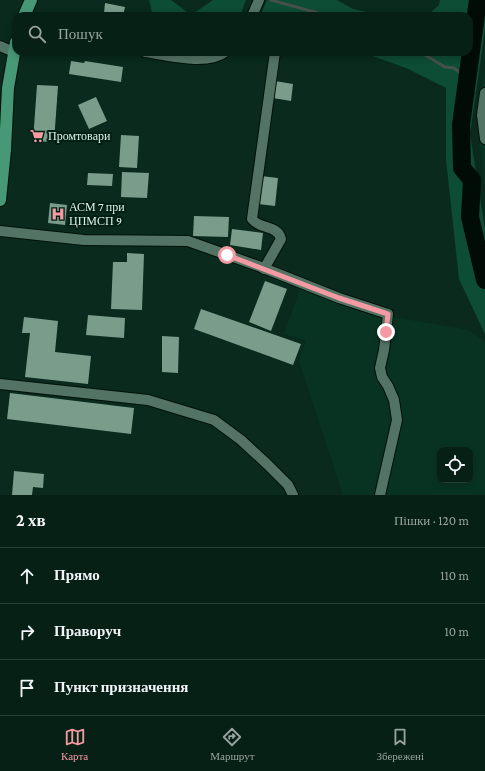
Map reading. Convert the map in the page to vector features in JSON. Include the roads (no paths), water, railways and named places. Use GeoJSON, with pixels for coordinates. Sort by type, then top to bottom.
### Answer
{"type":"FeatureCollection","features":[{"type":"Feature","properties":{"kind":"main road"},"geometry":{"type":"LineString","coordinates":[[26,12],[31,0]]}},
{"type":"Feature","properties":{"kind":"main road"},"geometry":{"type":"LineString","coordinates":[[0,194],[8,88],[13,56]]}},
{"type":"Feature","properties":{"kind":"street"},"geometry":{"type":"LineString","coordinates":[[254,12],[258,1]]}},
{"type":"Feature","properties":{"kind":"street"},"geometry":{"type":"LineString","coordinates":[[0,46],[12,47]]}},
{"type":"Feature","properties":{"kind":"street"},"geometry":{"type":"LineString","coordinates":[[177,56],[201,59],[218,56]]}},
{"type":"Feature","properties":{"kind":"street"},"geometry":{"type":"LineString","coordinates":[[264,268],[281,239],[280,235],[275,230],[255,223],[252,219],[274,56]]}},
{"type":"Feature","properties":{"kind":"street"},"geometry":{"type":"LineString","coordinates":[[485,93],[482,115],[485,139]]}},
{"type":"Feature","properties":{"kind":"street"},"geometry":{"type":"LineString","coordinates":[[0,231],[84,240],[188,242],[264,268],[339,298],[388,314],[384,350],[380,368],[382,377],[394,400],[397,420],[380,495]]}},
{"type":"Feature","properties":{"kind":"street"},"geometry":{"type":"LineString","coordinates":[[0,384],[148,400],[214,420],[241,440],[267,464],[288,485],[293,495]]}},
{"type":"Feature","properties":{"kind":"waterway"},"geometry":{"type":"LineString","coordinates":[[271,0],[314,12]]}},
{"type":"Feature","properties":{"kind":"waterway"},"geometry":{"type":"LineString","coordinates":[[473,37],[478,0]]}},
{"type":"Feature","properties":{"kind":"waterway"},"geometry":{"type":"LineString","coordinates":[[427,56],[445,67],[454,68],[467,78]]}},
{"type":"Feature","properties":{"kind":"waterway"},"geometry":{"type":"LineString","coordinates":[[470,56],[461,125],[462,168],[472,180],[470,217],[485,280]]}},
{"type":"Feature","properties":{"kind":"place","name":"Промтовари"},"geometry":{"type":"Point","coordinates":[37,136]}},
{"type":"Feature","properties":{"kind":"place","name":"АСМ 7 при ЦПМСП 9"},"geometry":{"type":"Point","coordinates":[58,214]}}]}
